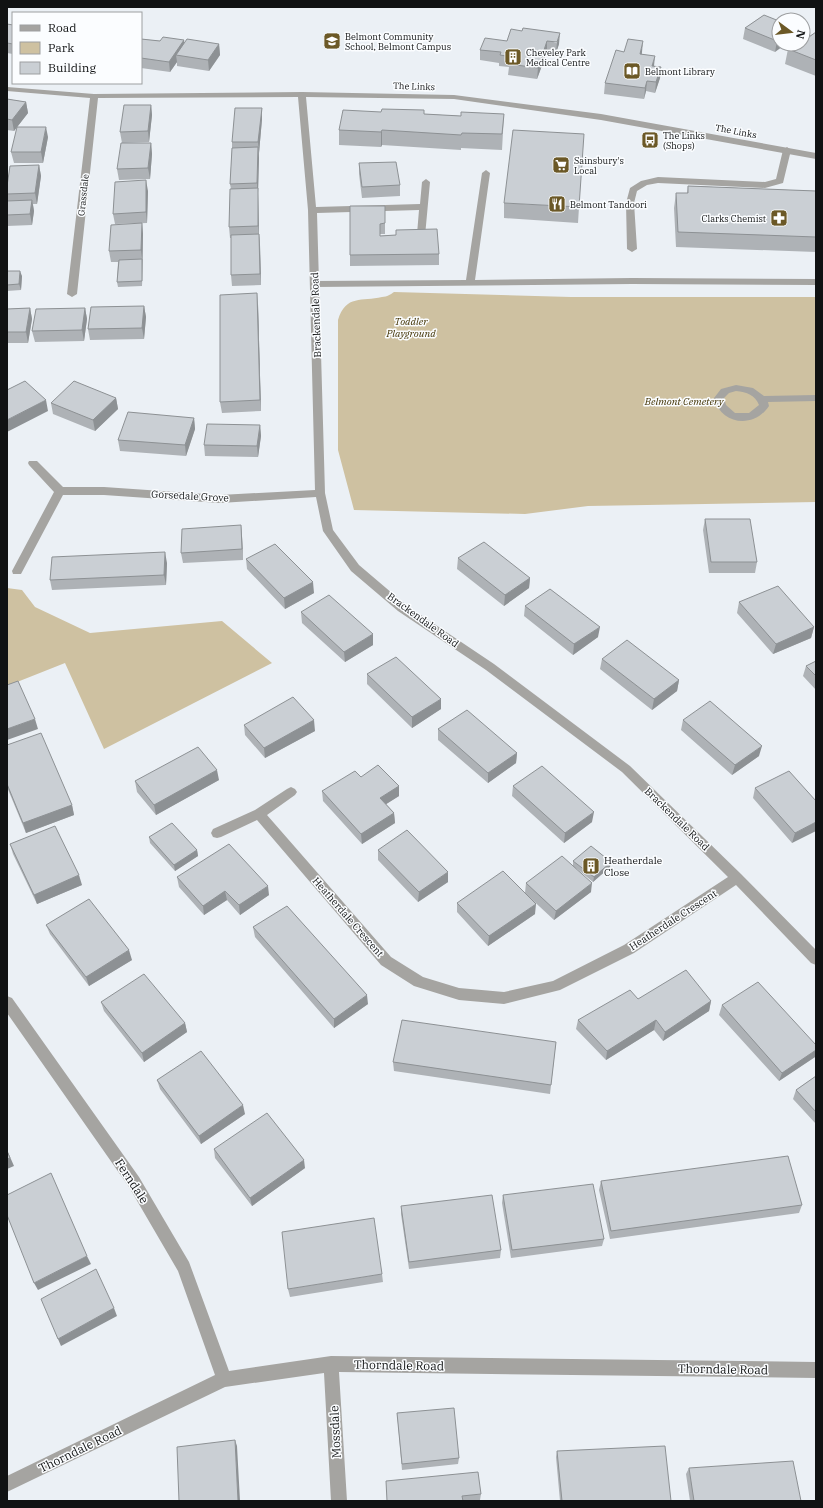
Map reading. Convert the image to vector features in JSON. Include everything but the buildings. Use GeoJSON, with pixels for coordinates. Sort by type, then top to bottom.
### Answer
{"type":"FeatureCollection","features":[{"type":"Feature","properties":{"kind":"street","name":"The Links"},"geometry":{"type":"LineString","coordinates":[[7,89],[94,96],[302,94],[454,97],[495,101],[601,116],[816,156]]}},
{"type":"Feature","properties":{"kind":"street","name":"Brackendale Road"},"geometry":{"type":"LineString","coordinates":[[302,94],[312,210],[320,493],[328,531],[355,568],[402,608],[490,667],[626,769],[737,878],[816,959]]}},
{"type":"Feature","properties":{"kind":"street","name":"Grassdale"},"geometry":{"type":"LineString","coordinates":[[72,294],[94,96]]}},
{"type":"Feature","properties":{"kind":"street"},"geometry":{"type":"LineString","coordinates":[[632,249],[630,203],[633,190],[644,183],[658,180],[765,185],[780,181],[787,150]]}},
{"type":"Feature","properties":{"kind":"street"},"geometry":{"type":"LineString","coordinates":[[470,283],[486,173]]}},
{"type":"Feature","properties":{"kind":"street"},"geometry":{"type":"LineString","coordinates":[[422,234],[426,182]]}},
{"type":"Feature","properties":{"kind":"street"},"geometry":{"type":"LineString","coordinates":[[312,210],[424,208]]}},
{"type":"Feature","properties":{"kind":"street"},"geometry":{"type":"LineString","coordinates":[[315,284],[647,281],[816,282]]}},
{"type":"Feature","properties":{"kind":"street"},"geometry":{"type":"LineString","coordinates":[[762,399],[816,398]]}},
{"type":"Feature","properties":{"kind":"street"},"geometry":{"type":"LineString","coordinates":[[17,571],[60,491],[33,463]]}},
{"type":"Feature","properties":{"kind":"street","name":"Gorsedale Grove"},"geometry":{"type":"LineString","coordinates":[[60,491],[104,491],[220,499],[320,493]]}},
{"type":"Feature","properties":{"kind":"street"},"geometry":{"type":"LineString","coordinates":[[218,833],[259,814],[291,792]]}},
{"type":"Feature","properties":{"kind":"street","name":"Heatherdale Crescent"},"geometry":{"type":"LineString","coordinates":[[259,814],[386,961],[420,982],[459,994],[504,998],[555,986],[629,949],[737,878]]}},
{"type":"Feature","properties":{"kind":"street","name":"Ferndale"},"geometry":{"type":"LineString","coordinates":[[7,1002],[134,1182],[184,1267],[224,1378]]}},
{"type":"Feature","properties":{"kind":"street","name":"Thorndale Road"},"geometry":{"type":"LineString","coordinates":[[7,1484],[224,1378],[331,1364],[816,1370]]}},
{"type":"Feature","properties":{"kind":"street","name":"Mossdale"},"geometry":{"type":"LineString","coordinates":[[331,1364],[339,1501]]}},
{"type":"Feature","properties":{"kind":"green space"},"geometry":{"type":"Polygon","coordinates":[[[394,292],[571,297],[816,297],[816,502],[588,506],[525,514],[354,510],[338,450],[338,320],[345,306],[350,303],[386,296],[394,292]]]}},
{"type":"Feature","properties":{"kind":"green space"},"geometry":{"type":"Polygon","coordinates":[[[7,588],[22,590],[35,607],[90,633],[222,621],[272,663],[104,749],[65,663],[7,686],[7,588]]]}},
{"type":"Feature","properties":{"kind":"place","name":"Belmont Community School, Belmont Campus"},"geometry":{"type":"Point","coordinates":[332,41]}},
{"type":"Feature","properties":{"kind":"place","name":"Cheveley Park Medical Centre"},"geometry":{"type":"Point","coordinates":[513,57]}},
{"type":"Feature","properties":{"kind":"place","name":"Belmont Library"},"geometry":{"type":"Point","coordinates":[632,71]}},
{"type":"Feature","properties":{"kind":"place","name":"The Links (Shops)"},"geometry":{"type":"Point","coordinates":[650,140]}},
{"type":"Feature","properties":{"kind":"place","name":"Sainsbury's Local"},"geometry":{"type":"Point","coordinates":[561,165]}},
{"type":"Feature","properties":{"kind":"place","name":"Belmont Tandoori"},"geometry":{"type":"Point","coordinates":[557,204]}},
{"type":"Feature","properties":{"kind":"place","name":"Clarks Chemist"},"geometry":{"type":"Point","coordinates":[779,218]}},
{"type":"Feature","properties":{"kind":"place","name":"Heatherdale Close"},"geometry":{"type":"Point","coordinates":[591,866]}},
{"type":"Feature","properties":{"kind":"park label","name":"Toddler Playground"},"geometry":{"type":"Point","coordinates":[411,326]}},
{"type":"Feature","properties":{"kind":"park label","name":"Belmont Cemetery"},"geometry":{"type":"Point","coordinates":[684,401]}}]}
